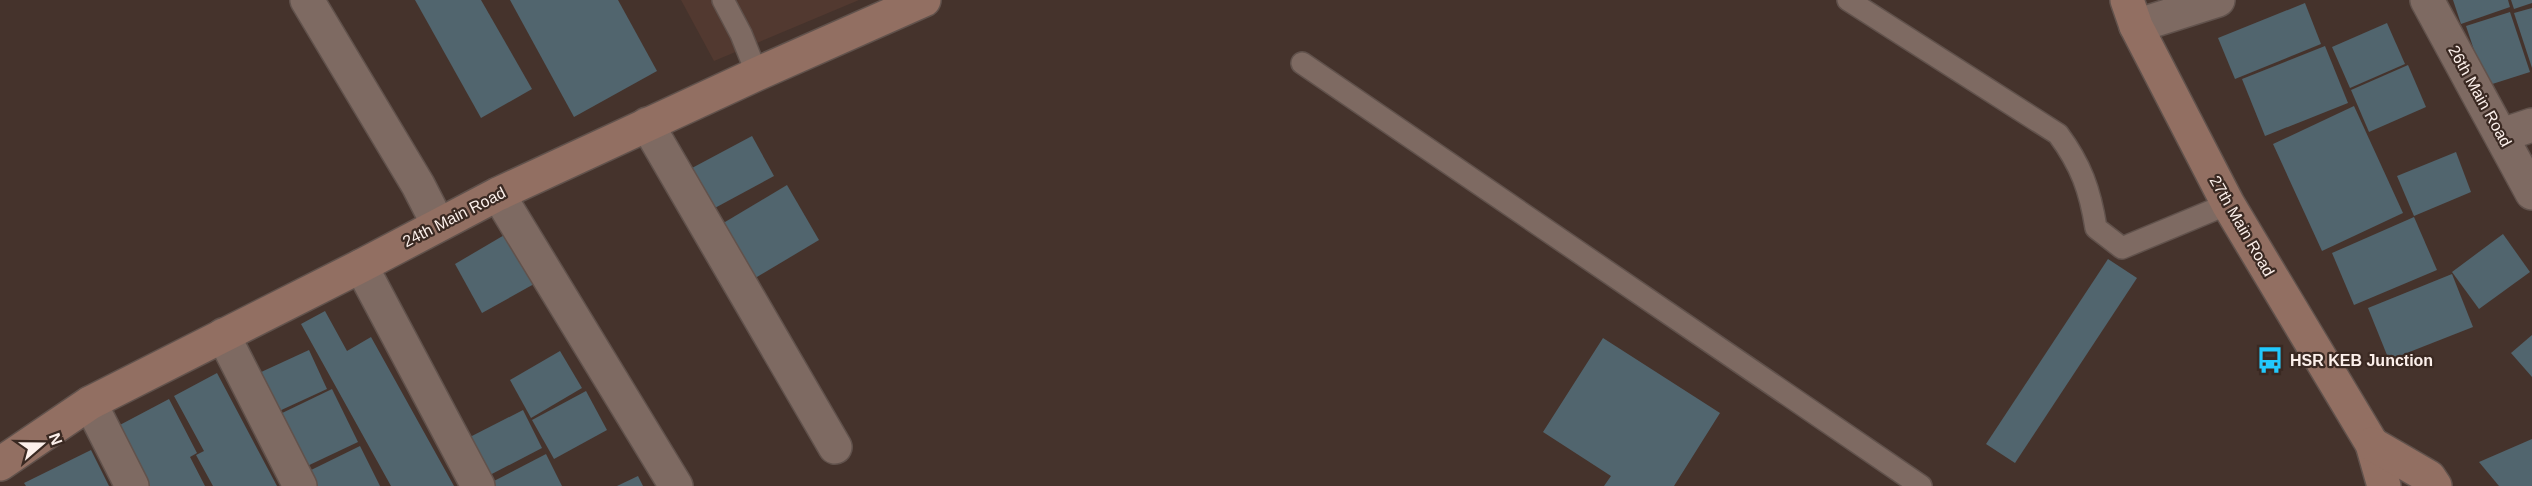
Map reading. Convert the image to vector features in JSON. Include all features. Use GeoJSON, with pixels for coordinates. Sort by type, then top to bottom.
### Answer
{"type":"FeatureCollection","features":[{"type":"Feature","properties":{"kind":"street"},"geometry":{"type":"LineString","coordinates":[[307,0],[418,185],[438,224]]}},
{"type":"Feature","properties":{"kind":"street"},"geometry":{"type":"LineString","coordinates":[[2132,13],[2218,0]]}},
{"type":"Feature","properties":{"kind":"street","name":"26th Main Road"},"geometry":{"type":"LineString","coordinates":[[2427,0],[2517,130],[2532,193]]}},
{"type":"Feature","properties":{"kind":"street","name":"24th Main Road"},"geometry":{"type":"LineString","coordinates":[[0,464],[90,404],[361,266],[438,224],[904,4]]}},
{"type":"Feature","properties":{"kind":"street","name":"27th Main Road"},"geometry":{"type":"LineString","coordinates":[[2132,13],[2228,204],[2372,444],[2384,486]]}},
{"type":"Feature","properties":{"kind":"street"},"geometry":{"type":"LineString","coordinates":[[647,124],[835,447]]}},
{"type":"Feature","properties":{"kind":"street"},"geometry":{"type":"LineString","coordinates":[[498,194],[676,486]]}},
{"type":"Feature","properties":{"kind":"street"},"geometry":{"type":"LineString","coordinates":[[361,266],[478,486]]}},
{"type":"Feature","properties":{"kind":"street"},"geometry":{"type":"LineString","coordinates":[[224,335],[300,486]]}},
{"type":"Feature","properties":{"kind":"street"},"geometry":{"type":"LineString","coordinates":[[90,404],[132,486]]}},
{"type":"Feature","properties":{"kind":"street","name":"27th Main Road"},"geometry":{"type":"LineString","coordinates":[[2372,444],[2429,477],[2435,486]]}},
{"type":"Feature","properties":{"kind":"lane"},"geometry":{"type":"LineString","coordinates":[[1848,0],[2058,134],[2075,157],[2086,181],[2096,228],[2122,248],[2228,204]]}},
{"type":"Feature","properties":{"kind":"lane"},"geometry":{"type":"LineString","coordinates":[[732,3],[757,74]]}},
{"type":"Feature","properties":{"kind":"lane"},"geometry":{"type":"LineString","coordinates":[[1302,63],[1921,486]]}},
{"type":"Feature","properties":{"kind":"shaded area"},"geometry":{"type":"Polygon","coordinates":[[[681,0],[859,0],[714,61],[681,0]]]}},
{"type":"Feature","properties":{"kind":"building"},"geometry":{"type":"Polygon","coordinates":[[[415,0],[481,0],[532,89],[481,118],[415,0]]]}},
{"type":"Feature","properties":{"kind":"building"},"geometry":{"type":"Polygon","coordinates":[[[510,0],[618,0],[657,71],[574,117],[510,0]]]}},
{"type":"Feature","properties":{"kind":"building"},"geometry":{"type":"Polygon","coordinates":[[[2453,0],[2508,0],[2510,7],[2461,24],[2453,0]]]}},
{"type":"Feature","properties":{"kind":"building"},"geometry":{"type":"Polygon","coordinates":[[[2511,0],[2532,0],[2532,3],[2514,9],[2511,0]]]}},
{"type":"Feature","properties":{"kind":"building"},"geometry":{"type":"Polygon","coordinates":[[[2305,3],[2321,44],[2235,79],[2218,38],[2305,3]]]}},
{"type":"Feature","properties":{"kind":"building"},"geometry":{"type":"Polygon","coordinates":[[[2532,8],[2532,68],[2514,13],[2532,8]]]}},
{"type":"Feature","properties":{"kind":"building"},"geometry":{"type":"Polygon","coordinates":[[[2510,12],[2530,72],[2486,86],[2466,26],[2510,12]]]}},
{"type":"Feature","properties":{"kind":"building"},"geometry":{"type":"Polygon","coordinates":[[[2387,23],[2405,64],[2350,88],[2332,47],[2387,23]]]}},
{"type":"Feature","properties":{"kind":"building"},"geometry":{"type":"Polygon","coordinates":[[[2325,46],[2348,103],[2265,136],[2242,79],[2325,46]]]}},
{"type":"Feature","properties":{"kind":"building"},"geometry":{"type":"Polygon","coordinates":[[[2408,65],[2426,107],[2369,132],[2351,90],[2408,65]]]}},
{"type":"Feature","properties":{"kind":"building"},"geometry":{"type":"Polygon","coordinates":[[[2354,106],[2403,213],[2322,251],[2273,144],[2354,106]]]}},
{"type":"Feature","properties":{"kind":"building"},"geometry":{"type":"Polygon","coordinates":[[[752,136],[774,176],[713,209],[692,168],[752,136]]]}},
{"type":"Feature","properties":{"kind":"building"},"geometry":{"type":"Polygon","coordinates":[[[2456,152],[2471,192],[2414,216],[2397,176],[2456,152]]]}},
{"type":"Feature","properties":{"kind":"building"},"geometry":{"type":"Polygon","coordinates":[[[787,185],[819,240],[752,280],[720,225],[787,185]]]}},
{"type":"Feature","properties":{"kind":"building"},"geometry":{"type":"Polygon","coordinates":[[[2414,217],[2437,270],[2354,305],[2332,253],[2414,217]]]}},
{"type":"Feature","properties":{"kind":"building"},"geometry":{"type":"Polygon","coordinates":[[[506,234],[534,284],[482,313],[455,264],[506,234]]]}},
{"type":"Feature","properties":{"kind":"building"},"geometry":{"type":"Polygon","coordinates":[[[2503,234],[2530,272],[2479,309],[2452,272],[2503,234]]]}},
{"type":"Feature","properties":{"kind":"building"},"geometry":{"type":"Polygon","coordinates":[[[2108,259],[2137,278],[2015,463],[1986,444],[2108,259]]]}},
{"type":"Feature","properties":{"kind":"building"},"geometry":{"type":"Polygon","coordinates":[[[2452,274],[2473,327],[2389,360],[2368,308],[2452,274]]]}},
{"type":"Feature","properties":{"kind":"building"},"geometry":{"type":"Polygon","coordinates":[[[325,311],[347,351],[371,337],[454,486],[391,486],[301,324],[325,311]]]}},
{"type":"Feature","properties":{"kind":"building"},"geometry":{"type":"Polygon","coordinates":[[[2532,335],[2532,377],[2511,353],[2532,335]]]}},
{"type":"Feature","properties":{"kind":"building"},"geometry":{"type":"Polygon","coordinates":[[[1603,338],[1720,413],[1674,486],[1604,486],[1611,476],[1543,432],[1603,338]]]}},
{"type":"Feature","properties":{"kind":"building"},"geometry":{"type":"Polygon","coordinates":[[[309,350],[327,389],[277,412],[259,373],[309,350]]]}},
{"type":"Feature","properties":{"kind":"building"},"geometry":{"type":"Polygon","coordinates":[[[560,351],[582,388],[531,418],[510,380],[560,351]]]}},
{"type":"Feature","properties":{"kind":"building"},"geometry":{"type":"Polygon","coordinates":[[[217,373],[277,486],[213,486],[196,455],[204,451],[174,396],[217,373]]]}},
{"type":"Feature","properties":{"kind":"building"},"geometry":{"type":"Polygon","coordinates":[[[332,389],[358,442],[303,468],[278,415],[332,389]]]}},
{"type":"Feature","properties":{"kind":"building"},"geometry":{"type":"Polygon","coordinates":[[[586,391],[607,430],[554,459],[532,420],[586,391]]]}},
{"type":"Feature","properties":{"kind":"building"},"geometry":{"type":"Polygon","coordinates":[[[169,399],[197,453],[190,457],[205,486],[146,486],[116,427],[169,399]]]}},
{"type":"Feature","properties":{"kind":"building"},"geometry":{"type":"Polygon","coordinates":[[[523,410],[542,448],[488,476],[468,438],[523,410]]]}},
{"type":"Feature","properties":{"kind":"building"},"geometry":{"type":"Polygon","coordinates":[[[2532,439],[2532,486],[2499,486],[2479,462],[2532,439]]]}},
{"type":"Feature","properties":{"kind":"building"},"geometry":{"type":"Polygon","coordinates":[[[360,446],[380,486],[313,486],[307,472],[360,446]]]}},
{"type":"Feature","properties":{"kind":"building"},"geometry":{"type":"Polygon","coordinates":[[[91,450],[109,486],[26,486],[24,483],[91,450]]]}},
{"type":"Feature","properties":{"kind":"building"},"geometry":{"type":"Polygon","coordinates":[[[546,454],[562,486],[494,486],[492,482],[546,454]]]}},
{"type":"Feature","properties":{"kind":"building"},"geometry":{"type":"Polygon","coordinates":[[[638,476],[643,486],[617,486],[638,476]]]}},
{"type":"Feature","properties":{"kind":"place","name":"HSR KEB Junction"},"geometry":{"type":"Point","coordinates":[2270,360]}}]}
